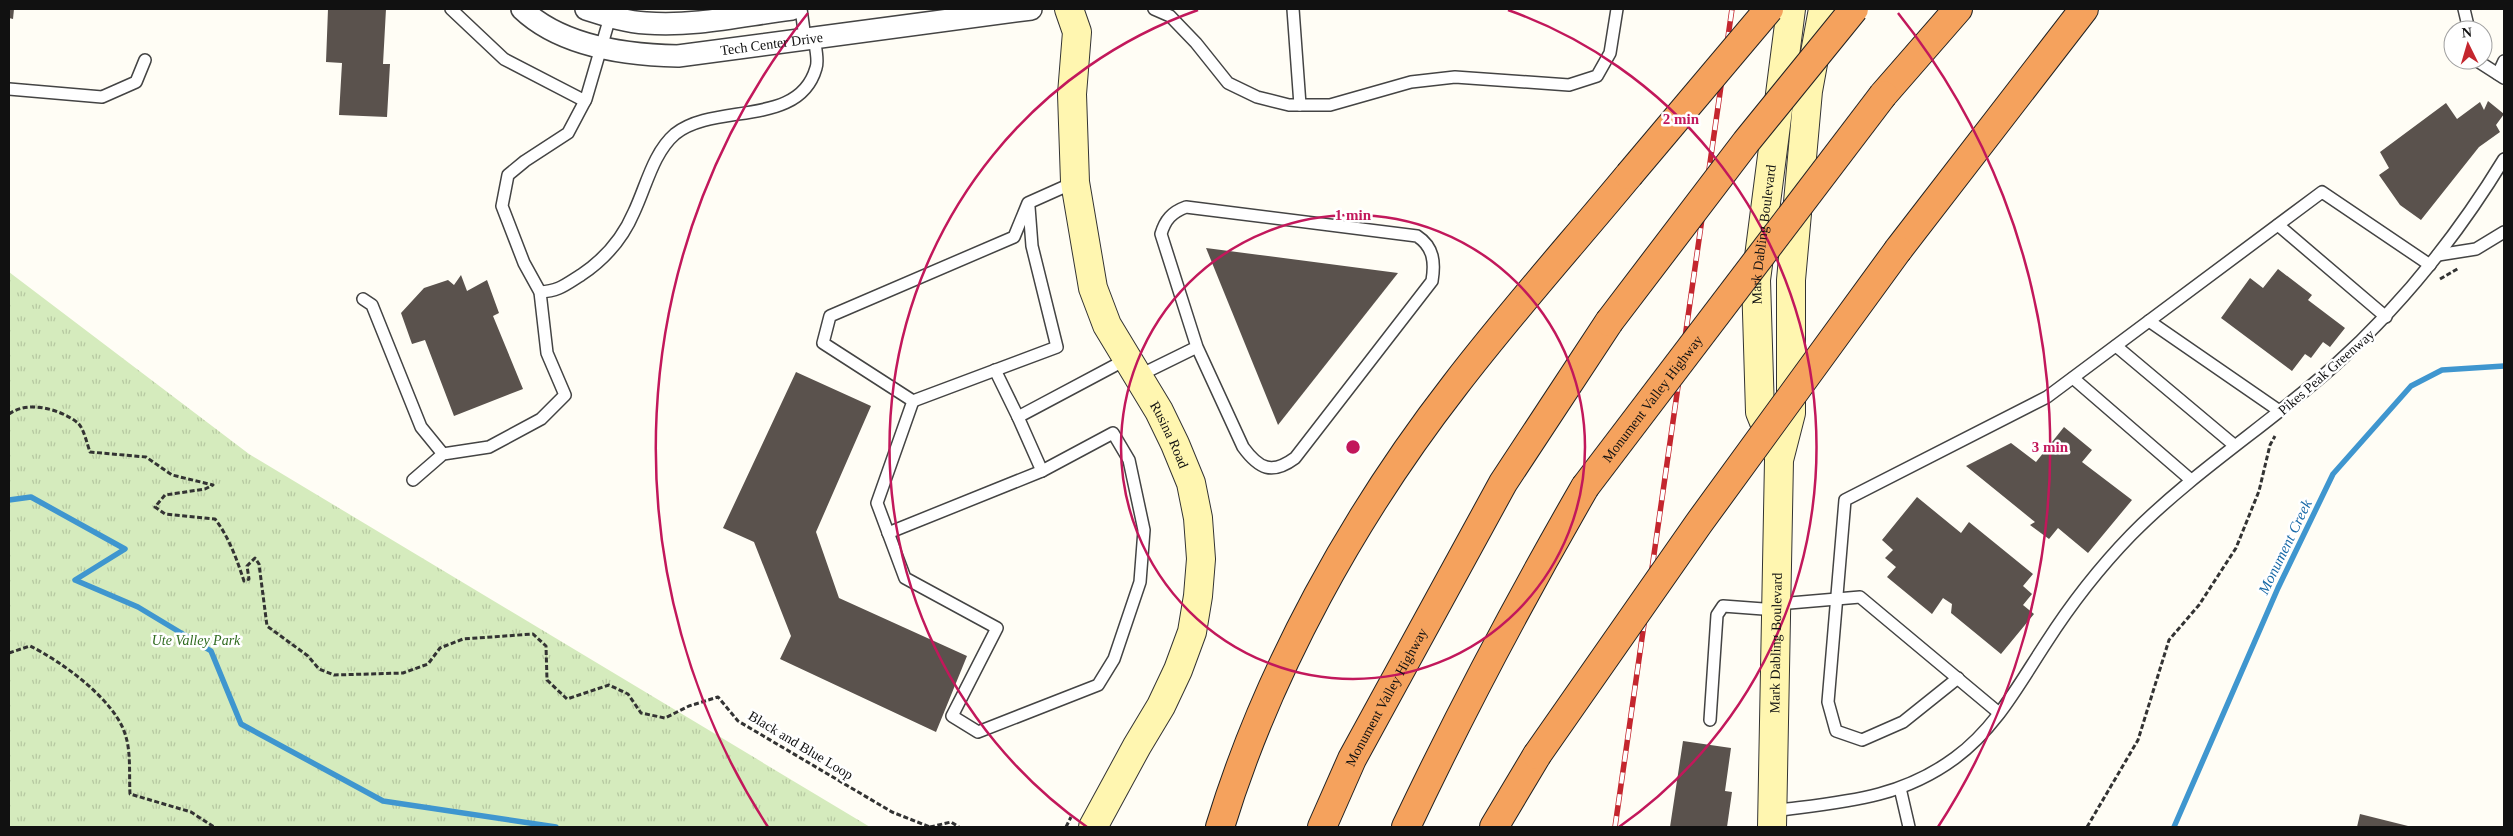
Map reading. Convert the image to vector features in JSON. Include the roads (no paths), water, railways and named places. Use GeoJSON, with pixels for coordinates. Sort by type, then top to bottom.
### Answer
{"type":"FeatureCollection","features":[{"type":"Feature","properties":{"kind":"highway"},"geometry":{"type":"LineString","coordinates":[[1220,827],[1229,795],[1272,689],[1320,593],[1376,496],[1454,385],[1768,9]]}},
{"type":"Feature","properties":{"kind":"highway","name":"Monument Valley Highway"},"geometry":{"type":"LineString","coordinates":[[1322,827],[1352,759],[1503,482],[1609,322],[1746,142],[1854,9]]}},
{"type":"Feature","properties":{"kind":"highway","name":"Monument Valley Highway"},"geometry":{"type":"LineString","coordinates":[[1406,827],[1511,616],[1585,487],[1882,95],[1958,9]]}},
{"type":"Feature","properties":{"kind":"highway"},"geometry":{"type":"LineString","coordinates":[[1494,827],[1537,755],[1699,523],[1898,250],[2084,9]]}},
{"type":"Feature","properties":{"kind":"street","name":"Tech Center Drive"},"geometry":{"type":"LineString","coordinates":[[522,9],[559,34],[602,48],[641,55],[678,56],[1031,9]]}},
{"type":"Feature","properties":{"kind":"street"},"geometry":{"type":"LineString","coordinates":[[586,9],[610,17],[644,23],[677,24],[792,9]]}},
{"type":"Feature","properties":{"kind":"street","name":"Rusina Road"},"geometry":{"type":"LineString","coordinates":[[1091,9],[1073,20],[1072,94],[1075,182],[1094,288],[1107,325],[1175,444],[1191,483],[1201,559],[1198,596],[1192,632],[1178,670],[1161,706],[1136,746],[1093,827]]}},
{"type":"Feature","properties":{"kind":"street","name":"Mark Dabling Boulevard"},"geometry":{"type":"LineString","coordinates":[[1780,460],[1760,412],[1756,280],[1791,9]]}},
{"type":"Feature","properties":{"kind":"street","name":"Mark Dabling Boulevard"},"geometry":{"type":"LineString","coordinates":[[1772,819],[1780,460],[1791,413],[1791,280],[1808,91],[1823,9]]}},
{"type":"Feature","properties":{"kind":"lane"},"geometry":{"type":"LineString","coordinates":[[451,9],[504,59],[584,101]]}},
{"type":"Feature","properties":{"kind":"lane"},"geometry":{"type":"LineString","coordinates":[[540,292],[557,291],[604,258],[634,213],[650,172],[674,135],[692,124],[716,117],[760,111],[789,102],[808,86],[817,67],[801,9]]}},
{"type":"Feature","properties":{"kind":"lane"},"geometry":{"type":"LineString","coordinates":[[1154,9],[1170,16],[1196,43],[1228,83],[1257,98],[1289,105],[1330,105],[1411,82],[1455,77],[1568,85],[1596,76],[1610,53],[1617,9]]}},
{"type":"Feature","properties":{"kind":"lane"},"geometry":{"type":"LineString","coordinates":[[1293,9],[1300,105]]}},
{"type":"Feature","properties":{"kind":"lane"},"geometry":{"type":"LineString","coordinates":[[413,480],[443,454],[489,447],[541,420],[564,395],[547,353],[540,292],[524,264],[502,206],[508,175],[525,160],[568,133],[584,101],[602,48],[610,17]]}},
{"type":"Feature","properties":{"kind":"lane"},"geometry":{"type":"LineString","coordinates":[[9,90],[102,97],[136,82],[145,60]]}},
{"type":"Feature","properties":{"kind":"lane"},"geometry":{"type":"LineString","coordinates":[[2501,76],[2504,60]]}},
{"type":"Feature","properties":{"kind":"lane"},"geometry":{"type":"LineString","coordinates":[[1772,819],[1868,798],[1900,788],[1927,777],[1956,757],[1980,737],[1999,713],[2072,604],[2101,568],[2137,529],[2191,480],[2333,367],[2386,317],[2434,260],[2480,198],[2504,159]]}},
{"type":"Feature","properties":{"kind":"lane"},"geometry":{"type":"LineString","coordinates":[[913,402],[823,343],[830,316],[1014,237],[1028,203],[1075,182]]}},
{"type":"Feature","properties":{"kind":"lane"},"geometry":{"type":"LineString","coordinates":[[1958,678],[1903,722],[1862,740],[1836,730],[1828,702],[1845,500],[2047,397],[2322,192],[2434,260],[2476,249],[2504,232]]}},
{"type":"Feature","properties":{"kind":"lane"},"geometry":{"type":"LineString","coordinates":[[888,533],[1042,471],[1113,433],[1129,460],[1144,530],[1140,582],[1114,659],[1098,685],[978,732],[952,716],[997,628],[905,578],[876,503],[913,402],[1057,347],[1032,246],[1028,203]]}},
{"type":"Feature","properties":{"kind":"lane"},"geometry":{"type":"LineString","coordinates":[[1186,207],[1417,236],[1423,240],[1431,251],[1435,264],[1432,281],[1295,458],[1284,467],[1274,469],[1252,460],[1243,447],[1197,346],[1160,234],[1163,225],[1177,210],[1186,207]]}},
{"type":"Feature","properties":{"kind":"lane"},"geometry":{"type":"LineString","coordinates":[[2278,225],[2386,317]]}},
{"type":"Feature","properties":{"kind":"lane"},"geometry":{"type":"LineString","coordinates":[[363,299],[372,305],[421,427],[443,454]]}},
{"type":"Feature","properties":{"kind":"lane"},"geometry":{"type":"LineString","coordinates":[[2150,321],[2278,410]]}},
{"type":"Feature","properties":{"kind":"lane"},"geometry":{"type":"LineString","coordinates":[[1018,417],[1132,368],[1197,346]]}},
{"type":"Feature","properties":{"kind":"lane"},"geometry":{"type":"LineString","coordinates":[[2116,346],[2234,445]]}},
{"type":"Feature","properties":{"kind":"lane"},"geometry":{"type":"LineString","coordinates":[[995,370],[1042,471]]}},
{"type":"Feature","properties":{"kind":"lane"},"geometry":{"type":"LineString","coordinates":[[2073,378],[2191,480]]}},
{"type":"Feature","properties":{"kind":"lane"},"geometry":{"type":"LineString","coordinates":[[1710,720],[1717,614],[1723,606],[1777,607],[1860,597],[1999,713]]}},
{"type":"Feature","properties":{"kind":"lane"},"geometry":{"type":"LineString","coordinates":[[1900,788],[1909,827]]}},
{"type":"Feature","properties":{"kind":"waterway","name":"Monument Creek"},"geometry":{"type":"LineString","coordinates":[[2174,827],[2278,588],[2333,474],[2411,386],[2442,370],[2504,366]]}},
{"type":"Feature","properties":{"kind":"waterway"},"geometry":{"type":"LineString","coordinates":[[9,500],[31,497],[125,549],[75,580],[138,607],[211,651],[241,724],[383,801],[556,827]]}},
{"type":"Feature","properties":{"kind":"railway"},"geometry":{"type":"LineString","coordinates":[[1615,827],[1732,9]]}},
{"type":"Feature","properties":{"kind":"park label","name":"Ute Valley Park"},"geometry":{"type":"Point","coordinates":[196,640]}}]}
